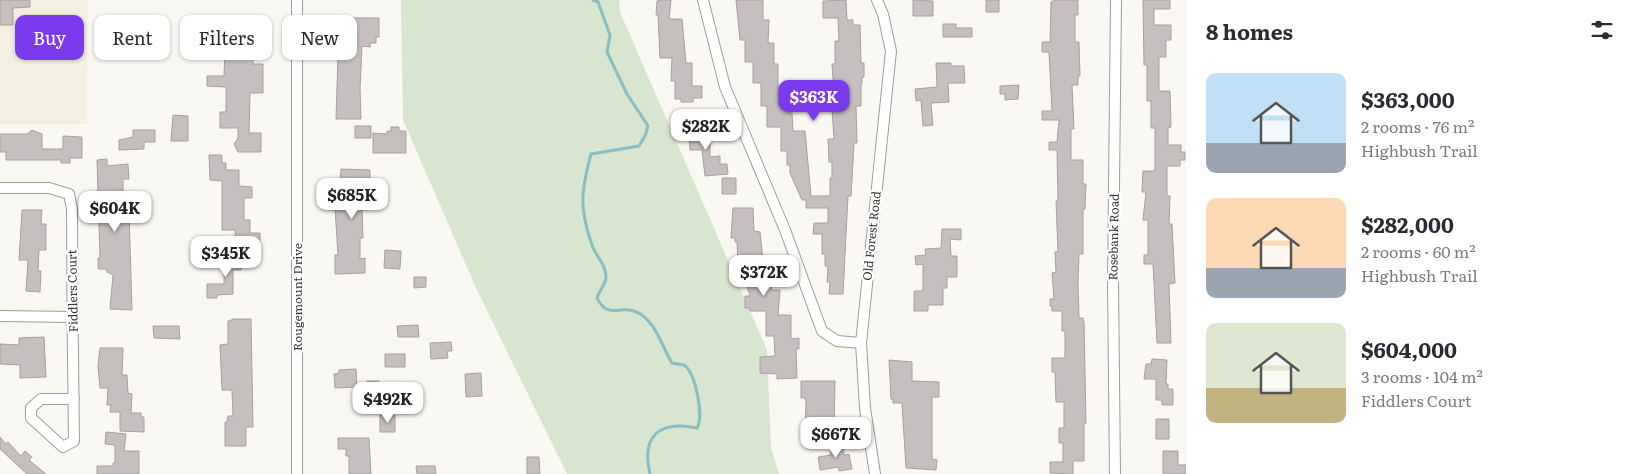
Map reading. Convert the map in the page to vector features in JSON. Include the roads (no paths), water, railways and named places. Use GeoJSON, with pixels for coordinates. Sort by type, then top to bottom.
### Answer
{"type":"FeatureCollection","features":[{"type":"Feature","properties":{"kind":"street","name":"Rougemount Drive"},"geometry":{"type":"LineString","coordinates":[[297,0],[297,474]]}},
{"type":"Feature","properties":{"kind":"street"},"geometry":{"type":"LineString","coordinates":[[703,0],[725,87],[785,230],[822,331],[837,341],[861,343]]}},
{"type":"Feature","properties":{"kind":"street","name":"Old Forest Road"},"geometry":{"type":"LineString","coordinates":[[875,474],[865,408],[861,343],[891,51],[883,14],[877,0]]}},
{"type":"Feature","properties":{"kind":"street","name":"Rosebank Road"},"geometry":{"type":"LineString","coordinates":[[1115,474],[1113,282],[1116,0]]}},
{"type":"Feature","properties":{"kind":"street","name":"Fiddlers Court"},"geometry":{"type":"LineString","coordinates":[[0,188],[49,188],[69,194],[72,209],[74,399],[74,442],[62,447],[31,418],[31,408],[41,399],[74,399]]}},
{"type":"Feature","properties":{"kind":"street"},"geometry":{"type":"LineString","coordinates":[[0,316],[73,317]]}},
{"type":"Feature","properties":{"kind":"waterway"},"geometry":{"type":"LineString","coordinates":[[593,0],[598,2],[610,35],[607,52],[627,94],[648,126],[639,146],[591,154],[583,189],[583,210],[594,249],[606,272],[605,282],[597,298],[609,310],[634,311],[647,320],[653,326],[672,363],[684,365],[688,370],[698,395],[700,415],[697,428],[672,426],[656,434],[648,450],[650,474]]}}]}
